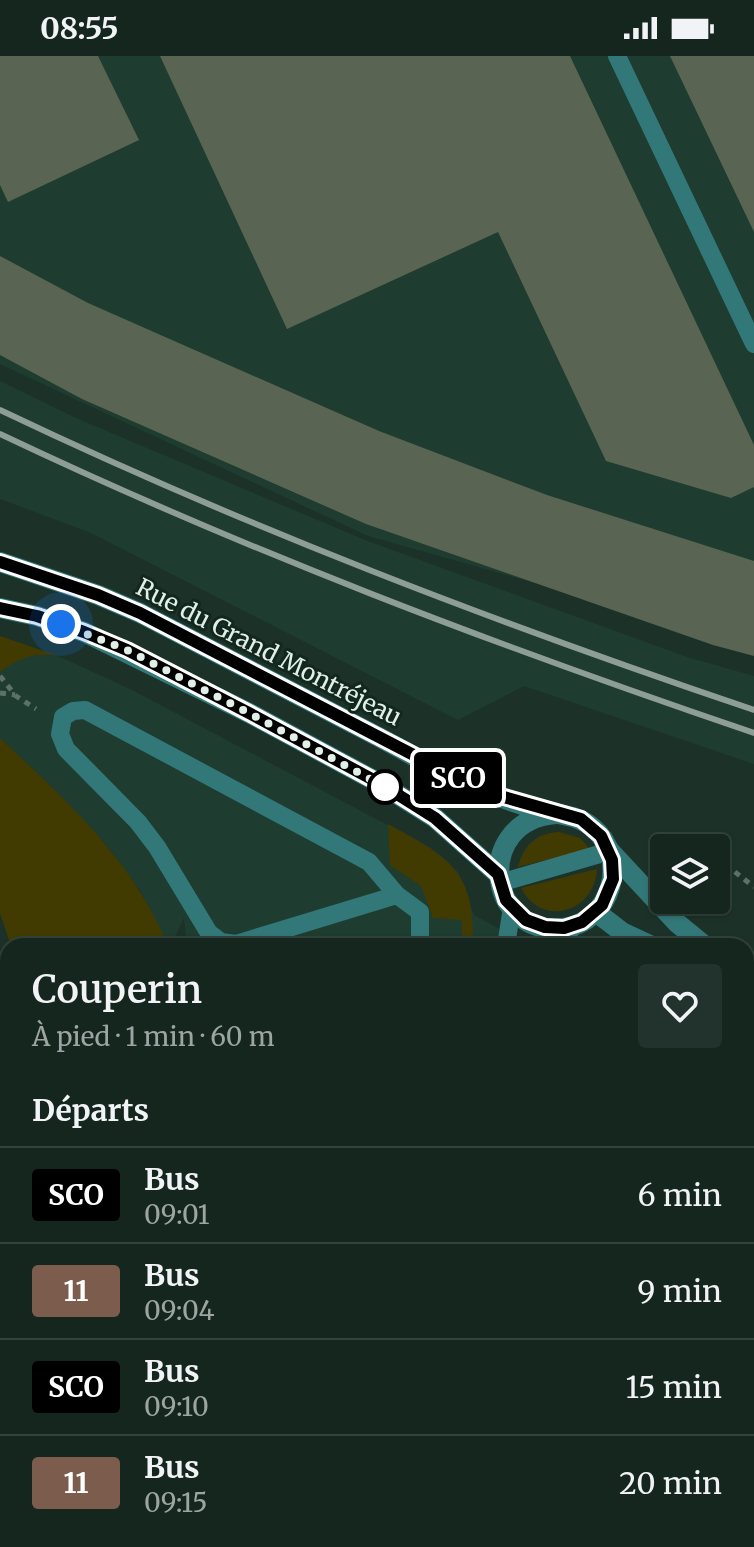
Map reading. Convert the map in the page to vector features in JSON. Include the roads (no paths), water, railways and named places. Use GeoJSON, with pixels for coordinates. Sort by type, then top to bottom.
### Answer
{"type":"FeatureCollection","features":[{"type":"Feature","properties":{"kind":"street","name":"Rue du Grand Montréjeau"},"geometry":{"type":"LineString","coordinates":[[0,562],[98,595],[140,613],[483,791],[556,814],[573,816],[589,824],[677,923],[695,938]]}},
{"type":"Feature","properties":{"kind":"street"},"geometry":{"type":"LineString","coordinates":[[0,608],[37,616],[84,632],[249,713],[381,784],[435,818],[499,878],[512,907],[526,920],[545,927],[574,926],[596,912],[607,896],[613,879],[610,851]]}},
{"type":"Feature","properties":{"kind":"street"},"geometry":{"type":"LineString","coordinates":[[499,878],[500,855],[514,831],[529,820],[556,814]]}},
{"type":"Feature","properties":{"kind":"street"},"geometry":{"type":"LineString","coordinates":[[596,912],[635,938]]}},
{"type":"Feature","properties":{"kind":"lane"},"geometry":{"type":"LineString","coordinates":[[617,56],[754,344]]}},
{"type":"Feature","properties":{"kind":"lane"},"geometry":{"type":"LineString","coordinates":[[216,938],[209,933],[157,847],[138,822],[66,749],[60,734],[63,717],[73,711],[85,710],[369,862],[397,895],[420,912],[420,938]]}},
{"type":"Feature","properties":{"kind":"lane"},"geometry":{"type":"LineString","coordinates":[[499,878],[610,851]]}},
{"type":"Feature","properties":{"kind":"lane"},"geometry":{"type":"LineString","coordinates":[[256,938],[397,895]]}},
{"type":"Feature","properties":{"kind":"lane"},"geometry":{"type":"LineString","coordinates":[[507,938],[512,907]]}},
{"type":"Feature","properties":{"kind":"lane"},"geometry":{"type":"LineString","coordinates":[[564,938],[574,926]]}},
{"type":"Feature","properties":{"kind":"railway"},"geometry":{"type":"LineString","coordinates":[[0,410],[185,494],[372,571],[562,643],[754,710]]}},
{"type":"Feature","properties":{"kind":"railway"},"geometry":{"type":"LineString","coordinates":[[0,434],[278,557],[467,631],[754,733]]}}]}
